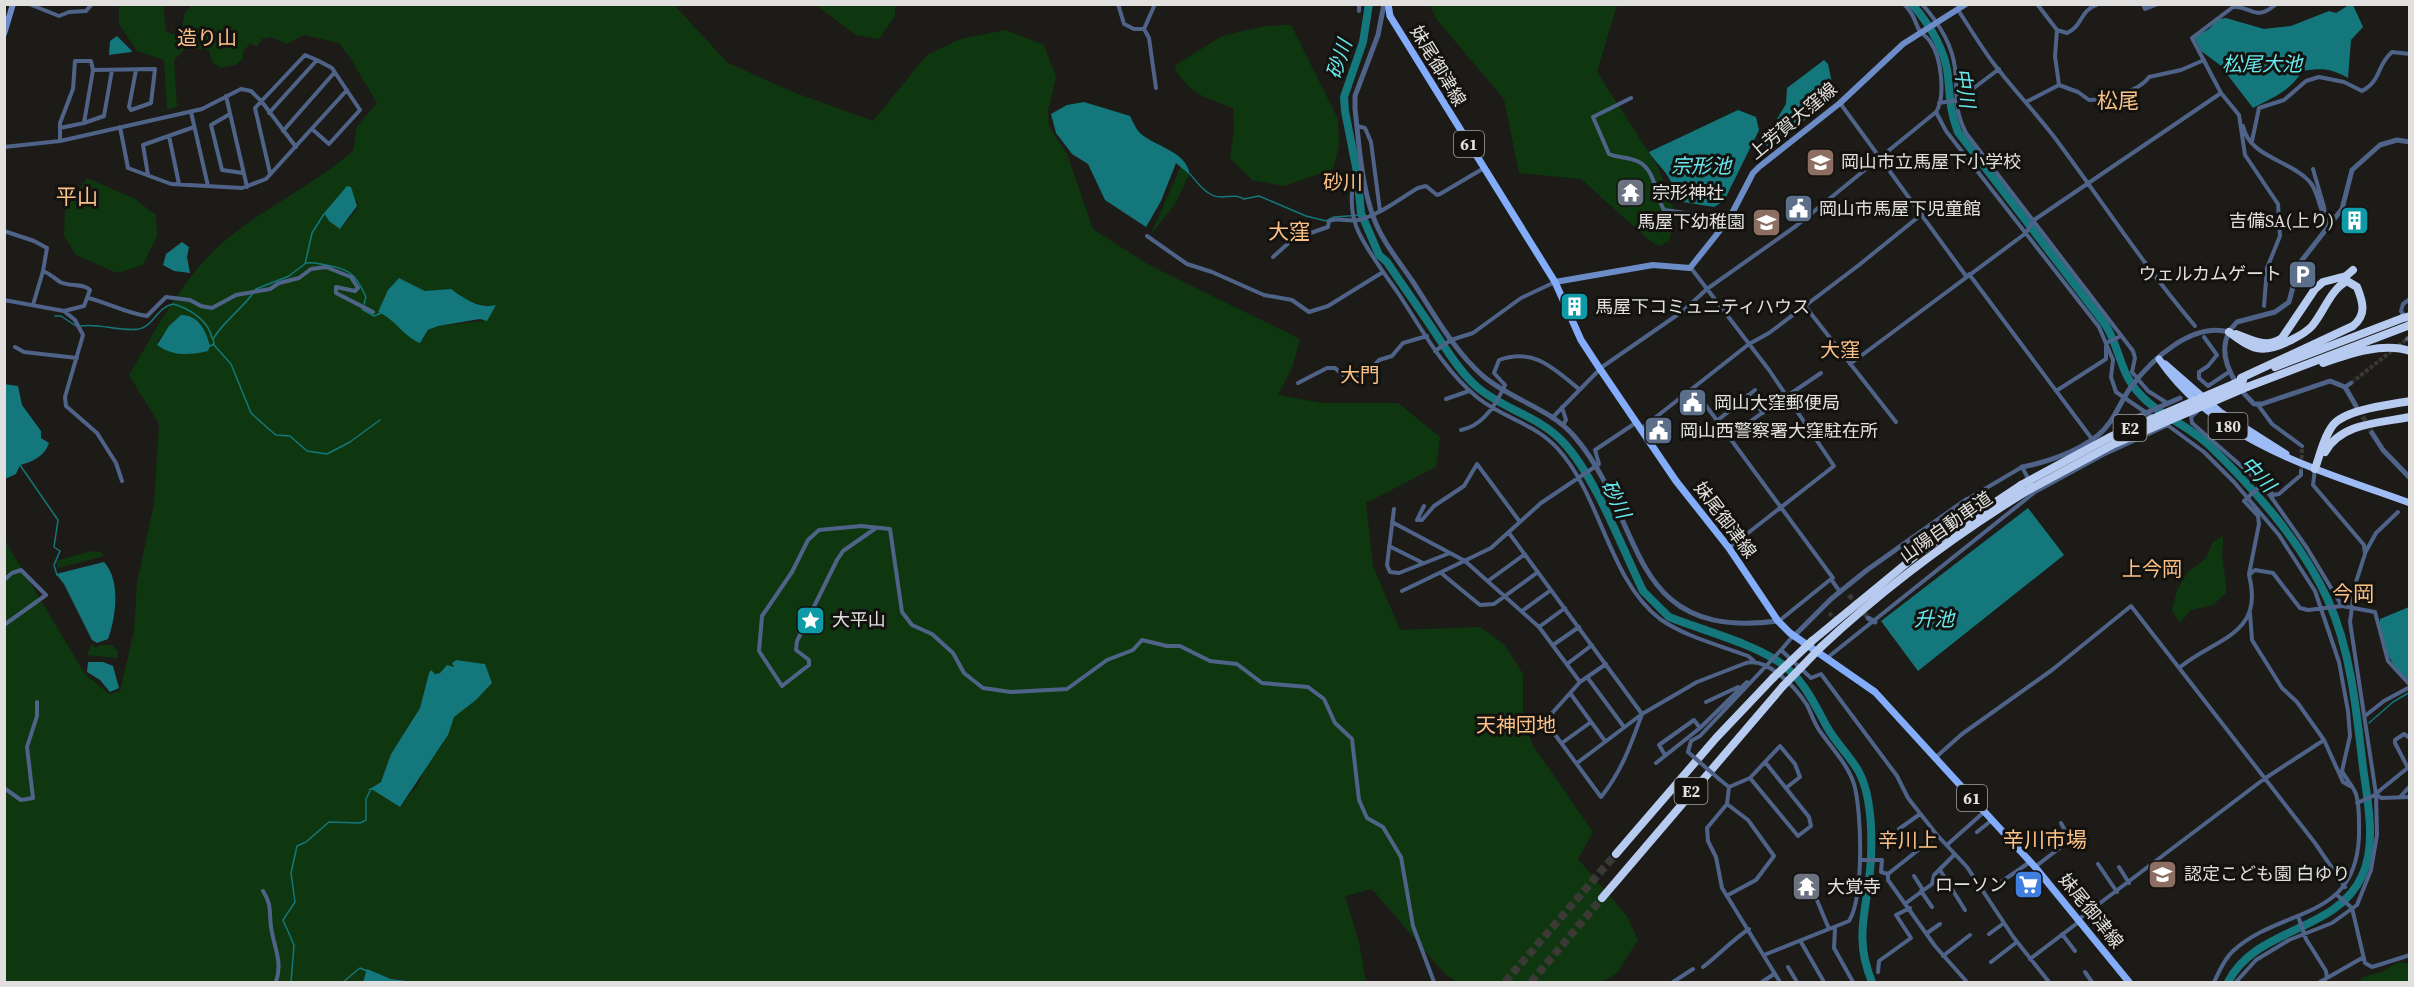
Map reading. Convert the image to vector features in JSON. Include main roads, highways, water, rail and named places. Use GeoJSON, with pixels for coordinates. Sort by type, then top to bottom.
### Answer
{"type":"FeatureCollection","features":[{"type":"Feature","properties":{"kind":"highway"},"geometry":{"type":"LineString","coordinates":[[2244,381],[2353,326],[2362,315],[2362,299],[2354,283],[2343,283],[2312,326],[2275,349],[2260,350],[2229,332],[2259,343],[2275,343],[2282,338],[2318,285],[2346,276],[2354,270]]}},
{"type":"Feature","properties":{"kind":"highway","name":"山陽自動車道"},"geometry":{"type":"LineString","coordinates":[[1602,898],[1783,686],[1865,606],[1923,559],[2023,489],[2122,440],[2244,381],[2308,363],[2408,322]]}},
{"type":"Feature","properties":{"kind":"highway","name":"山陽自動車道"},"geometry":{"type":"LineString","coordinates":[[1616,854],[1716,738],[1773,678],[1812,640],[1919,553],[2110,437],[2216,390],[2408,322]]}},
{"type":"Feature","properties":{"kind":"highway"},"geometry":{"type":"LineString","coordinates":[[2308,363],[2316,365],[2385,348],[2409,351]]}},
{"type":"Feature","properties":{"kind":"highway","name":"180"},"geometry":{"type":"LineString","coordinates":[[2159,358],[2241,427],[2315,469],[2409,503]]}},
{"type":"Feature","properties":{"kind":"highway"},"geometry":{"type":"LineString","coordinates":[[2315,469],[2326,438],[2337,420],[2353,413],[2409,401]]}},
{"type":"Feature","properties":{"kind":"highway"},"geometry":{"type":"LineString","coordinates":[[2315,469],[2331,440],[2344,431],[2409,417]]}},
{"type":"Feature","properties":{"kind":"main road"},"geometry":{"type":"LineString","coordinates":[[4,34],[6,17],[13,4]]}},
{"type":"Feature","properties":{"kind":"main road","name":"妹尾御津線"},"geometry":{"type":"LineString","coordinates":[[1386,4],[1390,16],[1414,56],[1555,282],[1581,340],[1676,481],[1729,548],[1778,621],[1794,636],[1866,683],[2033,864],[2080,920],[2126,981]]}},
{"type":"Feature","properties":{"kind":"main road","name":"上芳賀大窪線"},"geometry":{"type":"LineString","coordinates":[[1555,282],[1653,265],[1690,268],[1729,219],[1753,173],[1840,103],[1892,53],[1966,4]]}},
{"type":"Feature","properties":{"kind":"water","name":"松尾大池"},"geometry":{"type":"Polygon","coordinates":[[[2353,5],[2363,27],[2351,40],[2348,78],[2326,70],[2302,71],[2287,89],[2253,108],[2220,65],[2201,51],[2194,37],[2209,29],[2218,19],[2226,18],[2264,29],[2291,26],[2329,11],[2336,13],[2353,5]]]}},
{"type":"Feature","properties":{"kind":"water"},"geometry":{"type":"Polygon","coordinates":[[[117,36],[131,52],[109,55],[110,41],[117,36]]]}},
{"type":"Feature","properties":{"kind":"water"},"geometry":{"type":"Polygon","coordinates":[[[1824,60],[1828,64],[1835,96],[1773,145],[1769,149],[1771,152],[1763,142],[1786,104],[1787,88],[1824,60]]]}},
{"type":"Feature","properties":{"kind":"water"},"geometry":{"type":"Polygon","coordinates":[[[1084,102],[1130,116],[1140,133],[1170,150],[1188,167],[1190,175],[1176,163],[1161,201],[1146,227],[1105,200],[1088,164],[1072,154],[1056,133],[1051,114],[1067,105],[1084,102]]]}},
{"type":"Feature","properties":{"kind":"water","name":"宗形池"},"geometry":{"type":"Polygon","coordinates":[[[1738,110],[1756,117],[1759,130],[1724,201],[1714,207],[1671,200],[1673,186],[1649,152],[1738,110]]]}},
{"type":"Feature","properties":{"kind":"water"},"geometry":{"type":"Polygon","coordinates":[[[347,186],[351,187],[357,206],[340,229],[329,221],[324,213],[347,186]]]}},
{"type":"Feature","properties":{"kind":"water"},"geometry":{"type":"Polygon","coordinates":[[[182,242],[189,247],[187,257],[190,273],[174,271],[163,265],[166,254],[182,242]]]}},
{"type":"Feature","properties":{"kind":"water"},"geometry":{"type":"Polygon","coordinates":[[[399,278],[425,291],[451,289],[467,300],[483,306],[496,305],[487,321],[480,319],[438,326],[428,330],[420,343],[378,312],[388,290],[399,278]]]}},
{"type":"Feature","properties":{"kind":"water"},"geometry":{"type":"Polygon","coordinates":[[[181,315],[193,318],[201,325],[210,346],[208,351],[182,354],[169,352],[157,345],[169,326],[181,315]]]}},
{"type":"Feature","properties":{"kind":"water"},"geometry":{"type":"Polygon","coordinates":[[[4,384],[18,386],[22,405],[41,431],[41,438],[49,443],[41,455],[20,465],[16,474],[5,479],[4,384]]]}},
{"type":"Feature","properties":{"kind":"water","name":"升池"},"geometry":{"type":"Polygon","coordinates":[[[2028,508],[2064,555],[1918,671],[1881,621],[2028,508]]]}},
{"type":"Feature","properties":{"kind":"water"},"geometry":{"type":"Polygon","coordinates":[[[104,562],[113,579],[115,610],[108,639],[97,643],[92,640],[64,584],[56,574],[104,562]]]}},
{"type":"Feature","properties":{"kind":"water"},"geometry":{"type":"Polygon","coordinates":[[[2409,607],[2409,681],[2397,669],[2387,653],[2380,628],[2380,619],[2409,607]]]}},
{"type":"Feature","properties":{"kind":"water"},"geometry":{"type":"Polygon","coordinates":[[[456,660],[485,664],[492,683],[476,700],[454,717],[448,735],[400,807],[373,790],[368,790],[381,782],[391,754],[420,708],[431,670],[435,674],[440,673],[447,665],[454,667],[452,663],[456,660]]]}},
{"type":"Feature","properties":{"kind":"water"},"geometry":{"type":"Polygon","coordinates":[[[88,662],[103,662],[113,666],[119,688],[110,692],[100,680],[87,672],[88,662]]]}},
{"type":"Feature","properties":{"kind":"water"},"geometry":{"type":"Polygon","coordinates":[[[367,969],[391,979],[415,982],[363,982],[367,969]]]}},
{"type":"Feature","properties":{"kind":"waterway","name":"砂川"},"geometry":{"type":"LineString","coordinates":[[1369,4],[1363,42],[1344,97],[1357,172],[1361,213],[1379,255],[1387,262],[1452,358],[1470,380],[1499,402],[1544,426],[1564,443],[1576,458],[1598,494],[1643,591],[1669,617],[1768,655],[1787,668],[1807,691],[1831,733],[1859,772],[1866,791],[1871,825],[1871,847],[1870,875],[1862,935],[1866,965],[1872,982]]}},
{"type":"Feature","properties":{"kind":"waterway","name":"中川"},"geometry":{"type":"LineString","coordinates":[[1912,4],[1931,29],[1944,56],[1952,111],[1958,132],[2105,324],[2132,384],[2154,407],[2210,446],[2260,499],[2305,557],[2336,619],[2351,678],[2370,818],[2367,863],[2350,895],[2334,909],[2258,950],[2241,964],[2228,982]]}},
{"type":"Feature","properties":{"kind":"waterway"},"geometry":{"type":"LineString","coordinates":[[1190,174],[1211,195],[1235,196],[1244,199],[1259,196],[1306,216],[1326,221],[1334,217],[1362,215]]}},
{"type":"Feature","properties":{"kind":"waterway"},"geometry":{"type":"LineString","coordinates":[[305,264],[312,233],[324,214]]}},
{"type":"Feature","properties":{"kind":"waterway"},"geometry":{"type":"LineString","coordinates":[[210,346],[214,344],[213,339],[218,332],[256,289],[289,276],[306,263],[330,266],[349,272],[358,281],[366,297],[364,304]]}},
{"type":"Feature","properties":{"kind":"waterway"},"geometry":{"type":"LineString","coordinates":[[81,326],[139,329],[148,324],[163,309],[173,304],[203,321],[212,338]]}},
{"type":"Feature","properties":{"kind":"waterway"},"geometry":{"type":"LineString","coordinates":[[362,309],[374,316],[381,313]]}},
{"type":"Feature","properties":{"kind":"waterway"},"geometry":{"type":"LineString","coordinates":[[55,316],[61,316],[76,326]]}},
{"type":"Feature","properties":{"kind":"waterway"},"geometry":{"type":"LineString","coordinates":[[214,345],[231,364],[251,413],[276,435],[290,436],[307,451],[327,454],[350,442],[380,420]]}},
{"type":"Feature","properties":{"kind":"waterway"},"geometry":{"type":"LineString","coordinates":[[20,465],[58,520],[54,547],[60,551],[54,565],[57,575]]}},
{"type":"Feature","properties":{"kind":"waterway"},"geometry":{"type":"LineString","coordinates":[[2369,723],[2393,702],[2410,692]]}},
{"type":"Feature","properties":{"kind":"waterway"},"geometry":{"type":"LineString","coordinates":[[291,982],[294,945],[283,920],[295,902],[291,873],[297,846],[306,842],[329,822],[360,823],[366,820],[366,799],[370,791]]}},
{"type":"Feature","properties":{"kind":"waterway"},"geometry":{"type":"LineString","coordinates":[[343,982],[360,968],[367,971]]}},
{"type":"Feature","properties":{"kind":"tunnel"},"geometry":{"type":"LineString","coordinates":[[2351,383],[2407,339]]}},
{"type":"Feature","properties":{"kind":"tunnel"},"geometry":{"type":"LineString","coordinates":[[2359,410],[2372,433]]}},
{"type":"Feature","properties":{"kind":"tunnel"},"geometry":{"type":"LineString","coordinates":[[2301,471],[2302,446]]}},
{"type":"Feature","properties":{"kind":"tunnel"},"geometry":{"type":"LineString","coordinates":[[1849,595],[1868,618]]}},
{"type":"Feature","properties":{"kind":"tunnel"},"geometry":{"type":"LineString","coordinates":[[1829,613],[1837,620]]}},
{"type":"Feature","properties":{"kind":"tunnel"},"geometry":{"type":"LineString","coordinates":[[1505,982],[1616,854]]}},
{"type":"Feature","properties":{"kind":"tunnel"},"geometry":{"type":"LineString","coordinates":[[1531,982],[1602,898]]}},
{"type":"Feature","properties":{"kind":"place","name":"岡山市立馬屋下小学校"},"geometry":{"type":"Point","coordinates":[1820,162]}},
{"type":"Feature","properties":{"kind":"place","name":"宗形神社"},"geometry":{"type":"Point","coordinates":[1631,193]}},
{"type":"Feature","properties":{"kind":"place","name":"岡山市馬屋下児童館"},"geometry":{"type":"Point","coordinates":[1798,209]}},
{"type":"Feature","properties":{"kind":"place","name":"吉備SA(上り)"},"geometry":{"type":"Point","coordinates":[2355,221]}},
{"type":"Feature","properties":{"kind":"place","name":"馬屋下幼稚園"},"geometry":{"type":"Point","coordinates":[1766,222]}},
{"type":"Feature","properties":{"kind":"place","name":"ウェルカムゲート"},"geometry":{"type":"Point","coordinates":[2303,274]}},
{"type":"Feature","properties":{"kind":"place","name":"馬屋下コミュニティハウス"},"geometry":{"type":"Point","coordinates":[1574,307]}},
{"type":"Feature","properties":{"kind":"place","name":"岡山大窪郵便局"},"geometry":{"type":"Point","coordinates":[1693,403]}},
{"type":"Feature","properties":{"kind":"place","name":"岡山西警察署大窪駐在所"},"geometry":{"type":"Point","coordinates":[1659,431]}},
{"type":"Feature","properties":{"kind":"place","name":"大平山"},"geometry":{"type":"Point","coordinates":[811,620]}},
{"type":"Feature","properties":{"kind":"place","name":"認定こども園 白ゆり"},"geometry":{"type":"Point","coordinates":[2163,874]}},
{"type":"Feature","properties":{"kind":"place","name":"ローソン"},"geometry":{"type":"Point","coordinates":[2028,885]}},
{"type":"Feature","properties":{"kind":"place","name":"大覚寺"},"geometry":{"type":"Point","coordinates":[1806,887]}},
{"type":"Feature","properties":{"kind":"district","name":"造り山"},"geometry":{"type":"Point","coordinates":[207,38]}},
{"type":"Feature","properties":{"kind":"district","name":"松尾"},"geometry":{"type":"Point","coordinates":[2118,101]}},
{"type":"Feature","properties":{"kind":"district","name":"砂川"},"geometry":{"type":"Point","coordinates":[1343,182]}},
{"type":"Feature","properties":{"kind":"district","name":"平山"},"geometry":{"type":"Point","coordinates":[77,197]}},
{"type":"Feature","properties":{"kind":"district","name":"大窪"},"geometry":{"type":"Point","coordinates":[1289,232]}},
{"type":"Feature","properties":{"kind":"district","name":"大窪"},"geometry":{"type":"Point","coordinates":[1840,350]}},
{"type":"Feature","properties":{"kind":"district","name":"大門"},"geometry":{"type":"Point","coordinates":[1360,375]}},
{"type":"Feature","properties":{"kind":"district","name":"上今岡"},"geometry":{"type":"Point","coordinates":[2152,569]}},
{"type":"Feature","properties":{"kind":"district","name":"今岡"},"geometry":{"type":"Point","coordinates":[2353,594]}},
{"type":"Feature","properties":{"kind":"district","name":"天神団地"},"geometry":{"type":"Point","coordinates":[1516,725]}},
{"type":"Feature","properties":{"kind":"district","name":"辛川上"},"geometry":{"type":"Point","coordinates":[1908,840]}},
{"type":"Feature","properties":{"kind":"district","name":"辛川市場"},"geometry":{"type":"Point","coordinates":[2045,840]}}]}
